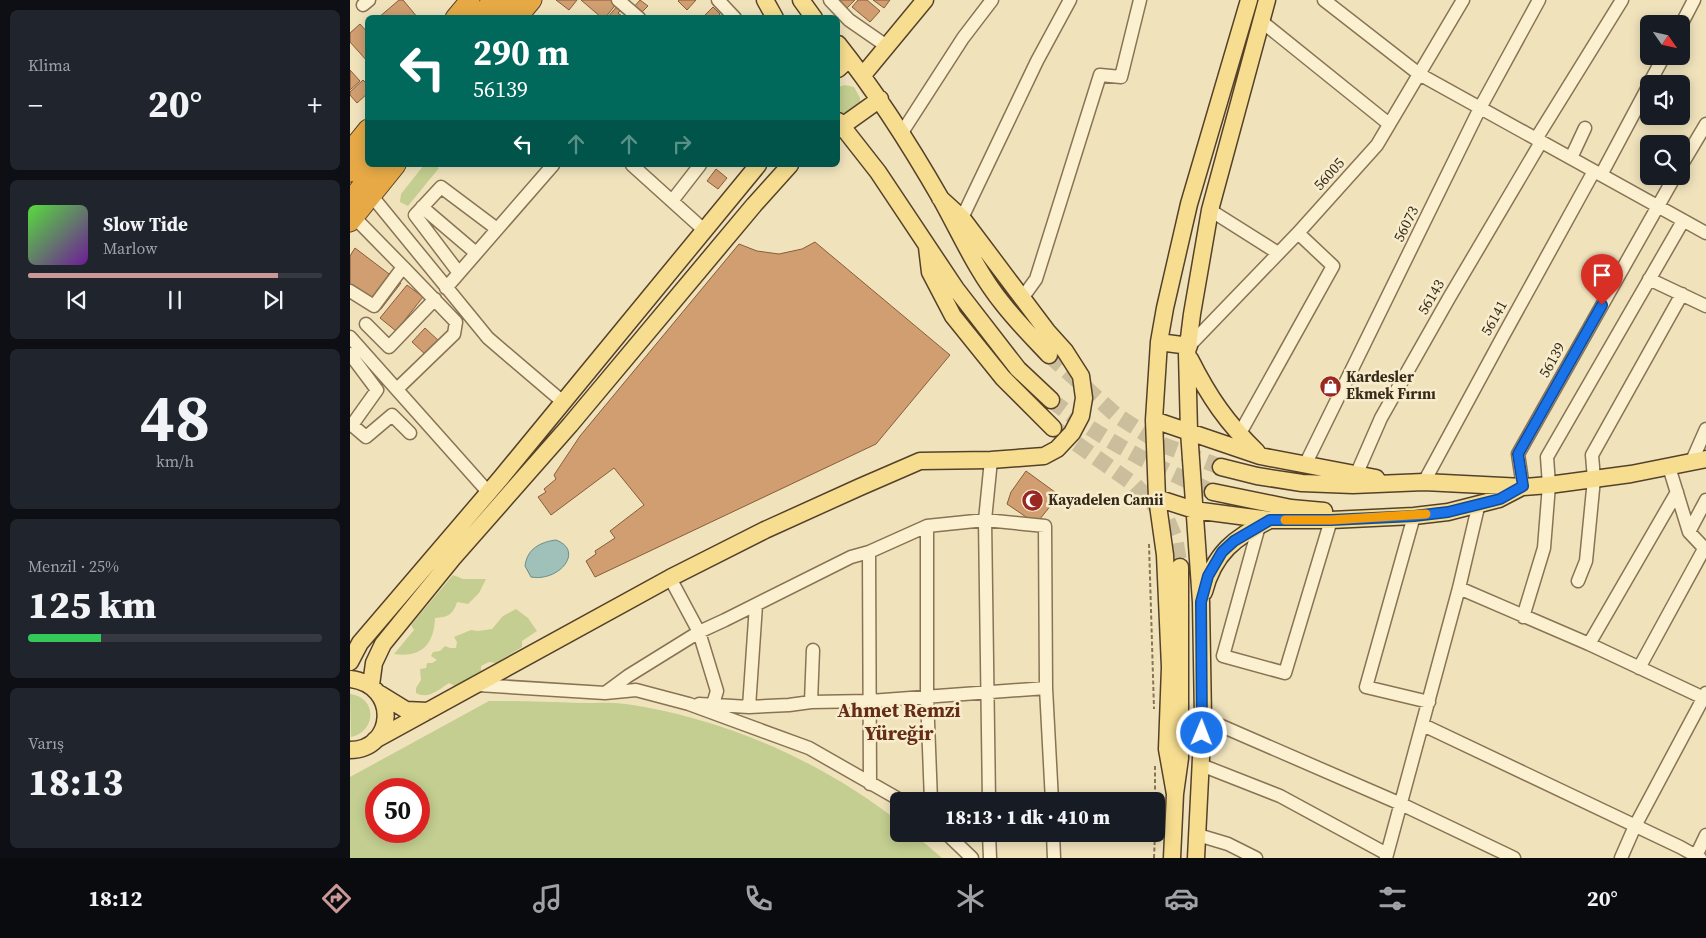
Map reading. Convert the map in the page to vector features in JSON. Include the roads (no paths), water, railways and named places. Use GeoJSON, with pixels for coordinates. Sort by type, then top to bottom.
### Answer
{"type":"FeatureCollection","features":[{"type":"Feature","properties":{"kind":"highway"},"geometry":{"type":"LineString","coordinates":[[458,15],[470,0]]}},
{"type":"Feature","properties":{"kind":"highway"},"geometry":{"type":"LineString","coordinates":[[480,15],[493,0]]}},
{"type":"Feature","properties":{"kind":"highway"},"geometry":{"type":"LineString","coordinates":[[498,15],[510,0]]}},
{"type":"Feature","properties":{"kind":"highway"},"geometry":{"type":"LineString","coordinates":[[520,15],[532,0]]}},
{"type":"Feature","properties":{"kind":"highway"},"geometry":{"type":"LineString","coordinates":[[350,151],[365,132]]}},
{"type":"Feature","properties":{"kind":"highway"},"geometry":{"type":"LineString","coordinates":[[350,172],[365,154]]}},
{"type":"Feature","properties":{"kind":"highway"},"geometry":{"type":"LineString","coordinates":[[351,213],[377,167]]}},
{"type":"Feature","properties":{"kind":"highway"},"geometry":{"type":"LineString","coordinates":[[351,213],[371,195],[394,167]]}},
{"type":"Feature","properties":{"kind":"main road"},"geometry":{"type":"LineString","coordinates":[[765,0],[773,15]]}},
{"type":"Feature","properties":{"kind":"main road"},"geometry":{"type":"LineString","coordinates":[[801,0],[812,15]]}},
{"type":"Feature","properties":{"kind":"main road"},"geometry":{"type":"LineString","coordinates":[[863,75],[925,0]]}},
{"type":"Feature","properties":{"kind":"main road"},"geometry":{"type":"LineString","coordinates":[[1175,794],[1167,749],[1170,666],[1165,556],[1157,498],[1154,420],[1159,342],[1189,204],[1249,0]]}},
{"type":"Feature","properties":{"kind":"main road"},"geometry":{"type":"LineString","coordinates":[[1196,858],[1203,718],[1201,602],[1189,431],[1188,350],[1192,314],[1210,210],[1267,0]]}},
{"type":"Feature","properties":{"kind":"main road"},"geometry":{"type":"LineString","coordinates":[[840,51],[844,64],[863,75],[891,115],[940,198],[973,259],[1002,304],[1049,355]]}},
{"type":"Feature","properties":{"kind":"main road"},"geometry":{"type":"LineString","coordinates":[[840,125],[880,99]]}},
{"type":"Feature","properties":{"kind":"main road"},"geometry":{"type":"LineString","coordinates":[[840,127],[878,172],[956,289],[1018,369],[1051,400]]}},
{"type":"Feature","properties":{"kind":"main road"},"geometry":{"type":"LineString","coordinates":[[350,662],[360,643],[489,492],[756,167]]}},
{"type":"Feature","properties":{"kind":"main road"},"geometry":{"type":"LineString","coordinates":[[375,740],[383,728],[386,713],[384,703],[376,690],[374,663],[383,644],[453,558],[570,425],[747,212],[788,167]]}},
{"type":"Feature","properties":{"kind":"main road"},"geometry":{"type":"LineString","coordinates":[[352,751],[366,746],[670,578],[765,530],[920,461],[991,460],[1044,456],[1057,449],[1072,433],[1081,416],[1084,398],[1081,376],[1065,352],[962,218],[940,198]]}},
{"type":"Feature","properties":{"kind":"main road"},"geometry":{"type":"LineString","coordinates":[[926,243],[930,272],[953,316],[1002,378],[1053,428]]}},
{"type":"Feature","properties":{"kind":"main road"},"geometry":{"type":"LineString","coordinates":[[1159,342],[1188,350]]}},
{"type":"Feature","properties":{"kind":"main road"},"geometry":{"type":"LineString","coordinates":[[1188,350],[1206,390],[1240,435],[1260,456]]}},
{"type":"Feature","properties":{"kind":"main road"},"geometry":{"type":"LineString","coordinates":[[1154,420],[1260,456],[1392,482]]}},
{"type":"Feature","properties":{"kind":"main road"},"geometry":{"type":"LineString","coordinates":[[1221,467],[1257,476],[1302,483],[1352,485],[1424,482],[1523,486],[1549,485],[1594,479],[1698,461]]}},
{"type":"Feature","properties":{"kind":"main road"},"geometry":{"type":"LineString","coordinates":[[1445,483],[1450,491],[1452,502],[1448,512]]}},
{"type":"Feature","properties":{"kind":"main road"},"geometry":{"type":"LineString","coordinates":[[1157,498],[1194,510],[1265,523],[1414,516],[1448,512],[1500,499],[1523,486]]}},
{"type":"Feature","properties":{"kind":"main road"},"geometry":{"type":"LineString","coordinates":[[1213,492],[1290,508],[1377,517]]}},
{"type":"Feature","properties":{"kind":"main road"},"geometry":{"type":"LineString","coordinates":[[1201,602],[1208,576],[1222,552],[1234,541],[1265,523]]}},
{"type":"Feature","properties":{"kind":"main road"},"geometry":{"type":"LineString","coordinates":[[1172,858],[1175,794],[1180,758],[1180,566]]}},
{"type":"Feature","properties":{"kind":"main road"},"geometry":{"type":"LineString","coordinates":[[350,679],[360,680],[406,710],[430,711]]}},
{"type":"Feature","properties":{"kind":"street"},"geometry":{"type":"LineString","coordinates":[[618,0],[636,15]]}},
{"type":"Feature","properties":{"kind":"street"},"geometry":{"type":"LineString","coordinates":[[718,0],[732,15]]}},
{"type":"Feature","properties":{"kind":"street"},"geometry":{"type":"LineString","coordinates":[[830,0],[849,20],[888,47]]}},
{"type":"Feature","properties":{"kind":"street"},"geometry":{"type":"LineString","coordinates":[[901,134],[963,38],[992,0]]}},
{"type":"Feature","properties":{"kind":"street"},"geometry":{"type":"LineString","coordinates":[[962,218],[1037,61],[1070,0]]}},
{"type":"Feature","properties":{"kind":"street"},"geometry":{"type":"LineString","coordinates":[[1022,297],[1036,279],[1100,75],[1121,77],[1140,0]]}},
{"type":"Feature","properties":{"kind":"street"},"geometry":{"type":"LineString","coordinates":[[1324,0],[1419,74],[1706,234]]}},
{"type":"Feature","properties":{"kind":"street","name":"56005"},"geometry":{"type":"LineString","coordinates":[[1188,350],[1298,233],[1377,145],[1463,0]]}},
{"type":"Feature","properties":{"kind":"street","name":"56073"},"geometry":{"type":"LineString","coordinates":[[1305,464],[1480,108],[1539,0]]}},
{"type":"Feature","properties":{"kind":"street","name":"56143"},"geometry":{"type":"LineString","coordinates":[[1357,474],[1386,409],[1539,140],[1622,0]]}},
{"type":"Feature","properties":{"kind":"street"},"geometry":{"type":"LineString","coordinates":[[1686,15],[1694,0]]}},
{"type":"Feature","properties":{"kind":"street"},"geometry":{"type":"LineString","coordinates":[[1262,21],[1389,124]]}},
{"type":"Feature","properties":{"kind":"street","name":"56141"},"geometry":{"type":"LineString","coordinates":[[1424,482],[1640,99]]}},
{"type":"Feature","properties":{"kind":"street"},"geometry":{"type":"LineString","coordinates":[[1690,154],[1702,139],[1706,124]]}},
{"type":"Feature","properties":{"kind":"street"},"geometry":{"type":"LineString","coordinates":[[1571,158],[1586,128]]}},
{"type":"Feature","properties":{"kind":"street"},"geometry":{"type":"LineString","coordinates":[[446,288],[497,230],[548,167]]}},
{"type":"Feature","properties":{"kind":"street"},"geometry":{"type":"LineString","coordinates":[[634,167],[704,230]]}},
{"type":"Feature","properties":{"kind":"street"},"geometry":{"type":"LineString","coordinates":[[672,200],[698,167]]}},
{"type":"Feature","properties":{"kind":"street","name":"56139"},"geometry":{"type":"LineString","coordinates":[[1523,486],[1518,454],[1670,185]]}},
{"type":"Feature","properties":{"kind":"street"},"geometry":{"type":"LineString","coordinates":[[459,273],[415,215],[422,207],[441,187],[497,230]]}},
{"type":"Feature","properties":{"kind":"street"},"geometry":{"type":"LineString","coordinates":[[371,195],[488,338],[563,402]]}},
{"type":"Feature","properties":{"kind":"street"},"geometry":{"type":"LineString","coordinates":[[422,207],[476,253]]}},
{"type":"Feature","properties":{"kind":"street"},"geometry":{"type":"LineString","coordinates":[[1210,210],[1278,253]]}},
{"type":"Feature","properties":{"kind":"street"},"geometry":{"type":"LineString","coordinates":[[351,213],[456,322],[454,334],[397,389]]}},
{"type":"Feature","properties":{"kind":"street"},"geometry":{"type":"LineString","coordinates":[[1522,617],[1544,548],[1549,485],[1547,458],[1682,220]]}},
{"type":"Feature","properties":{"kind":"street"},"geometry":{"type":"LineString","coordinates":[[1240,435],[1333,266],[1298,233]]}},
{"type":"Feature","properties":{"kind":"street"},"geometry":{"type":"LineString","coordinates":[[403,267],[374,306],[366,324],[351,338],[489,492]]}},
{"type":"Feature","properties":{"kind":"street"},"geometry":{"type":"LineString","coordinates":[[1649,279],[1706,306]]}},
{"type":"Feature","properties":{"kind":"street"},"geometry":{"type":"LineString","coordinates":[[350,291],[374,306]]}},
{"type":"Feature","properties":{"kind":"street"},"geometry":{"type":"LineString","coordinates":[[1578,580],[1586,561],[1594,479],[1592,454],[1682,294]]}},
{"type":"Feature","properties":{"kind":"street"},"geometry":{"type":"LineString","coordinates":[[366,324],[389,347],[435,299]]}},
{"type":"Feature","properties":{"kind":"street"},"geometry":{"type":"LineString","coordinates":[[350,354],[377,390],[352,425],[366,437],[392,415],[410,433]]}},
{"type":"Feature","properties":{"kind":"street"},"geometry":{"type":"LineString","coordinates":[[1698,461],[1706,429]]}},
{"type":"Feature","properties":{"kind":"street"},"geometry":{"type":"LineString","coordinates":[[989,792],[985,520],[991,460]]}},
{"type":"Feature","properties":{"kind":"street"},"geometry":{"type":"LineString","coordinates":[[1639,668],[1705,550],[1688,532],[1669,467]]}},
{"type":"Feature","properties":{"kind":"street"},"geometry":{"type":"LineString","coordinates":[[1589,644],[1677,492]]}},
{"type":"Feature","properties":{"kind":"street"},"geometry":{"type":"LineString","coordinates":[[1688,532],[1706,500]]}},
{"type":"Feature","properties":{"kind":"street"},"geometry":{"type":"LineString","coordinates":[[1201,764],[1280,796],[1386,856],[1423,725],[1479,503]]}},
{"type":"Feature","properties":{"kind":"street"},"geometry":{"type":"LineString","coordinates":[[1414,516],[1366,687],[1429,702]]}},
{"type":"Feature","properties":{"kind":"street"},"geometry":{"type":"LineString","coordinates":[[606,693],[628,676],[699,632],[851,557],[869,552],[927,526],[985,520],[1046,526],[1046,688],[1052,792]]}},
{"type":"Feature","properties":{"kind":"street"},"geometry":{"type":"LineString","coordinates":[[1265,523],[1223,656],[1285,673],[1331,520]]}},
{"type":"Feature","properties":{"kind":"street"},"geometry":{"type":"LineString","coordinates":[[927,526],[927,696],[931,792]]}},
{"type":"Feature","properties":{"kind":"street"},"geometry":{"type":"LineString","coordinates":[[869,552],[870,784]]}},
{"type":"Feature","properties":{"kind":"street"},"geometry":{"type":"LineString","coordinates":[[670,578],[699,632],[716,691],[713,704]]}},
{"type":"Feature","properties":{"kind":"street"},"geometry":{"type":"LineString","coordinates":[[1459,588],[1705,697],[1635,826],[1621,858]]}},
{"type":"Feature","properties":{"kind":"street"},"geometry":{"type":"LineString","coordinates":[[749,707],[756,605]]}},
{"type":"Feature","properties":{"kind":"street"},"geometry":{"type":"LineString","coordinates":[[811,702],[813,650]]}},
{"type":"Feature","properties":{"kind":"street"},"geometry":{"type":"LineString","coordinates":[[478,685],[606,693],[636,690],[690,704],[809,748],[890,795]]}},
{"type":"Feature","properties":{"kind":"street"},"geometry":{"type":"LineString","coordinates":[[690,704],[749,707],[811,702],[870,701],[1046,688]]}},
{"type":"Feature","properties":{"kind":"street"},"geometry":{"type":"LineString","coordinates":[[1203,718],[1401,804],[1514,858]]}},
{"type":"Feature","properties":{"kind":"street"},"geometry":{"type":"LineString","coordinates":[[1423,725],[1698,857],[1706,835]]}},
{"type":"Feature","properties":{"kind":"street"},"geometry":{"type":"LineString","coordinates":[[1198,835],[1228,844],[1256,858]]}},
{"type":"Feature","properties":{"kind":"street"},"geometry":{"type":"LineString","coordinates":[[955,842],[972,858]]}},
{"type":"Feature","properties":{"kind":"street"},"geometry":{"type":"LineString","coordinates":[[990,842],[990,858]]}},
{"type":"Feature","properties":{"kind":"street"},"geometry":{"type":"LineString","coordinates":[[1053,842],[1054,858]]}},
{"type":"Feature","properties":{"kind":"water"},"geometry":{"type":"Polygon","coordinates":[[[556,540],[564,545],[568,551],[568,558],[565,564],[551,575],[531,577],[525,566],[528,555],[535,547],[556,540]]]}},
{"type":"Feature","properties":{"kind":"tunnel"},"geometry":{"type":"LineString","coordinates":[[1049,355],[1116,415],[1163,445],[1221,467]]}},
{"type":"Feature","properties":{"kind":"tunnel"},"geometry":{"type":"LineString","coordinates":[[1051,400],[1109,440],[1170,473],[1213,492]]}},
{"type":"Feature","properties":{"kind":"tunnel"},"geometry":{"type":"LineString","coordinates":[[1057,430],[1135,485],[1166,517],[1175,538],[1180,567]]}},
{"type":"Feature","properties":{"kind":"place","name":"Kardesler Ekmek Fırını"},"geometry":{"type":"Point","coordinates":[1330,386]}},
{"type":"Feature","properties":{"kind":"place","name":"Kayadelen Camii"},"geometry":{"type":"Point","coordinates":[1032,500]}},
{"type":"Feature","properties":{"kind":"district","name":"Ahmet Remzi Yüreğir"},"geometry":{"type":"Point","coordinates":[899,722]}}]}
